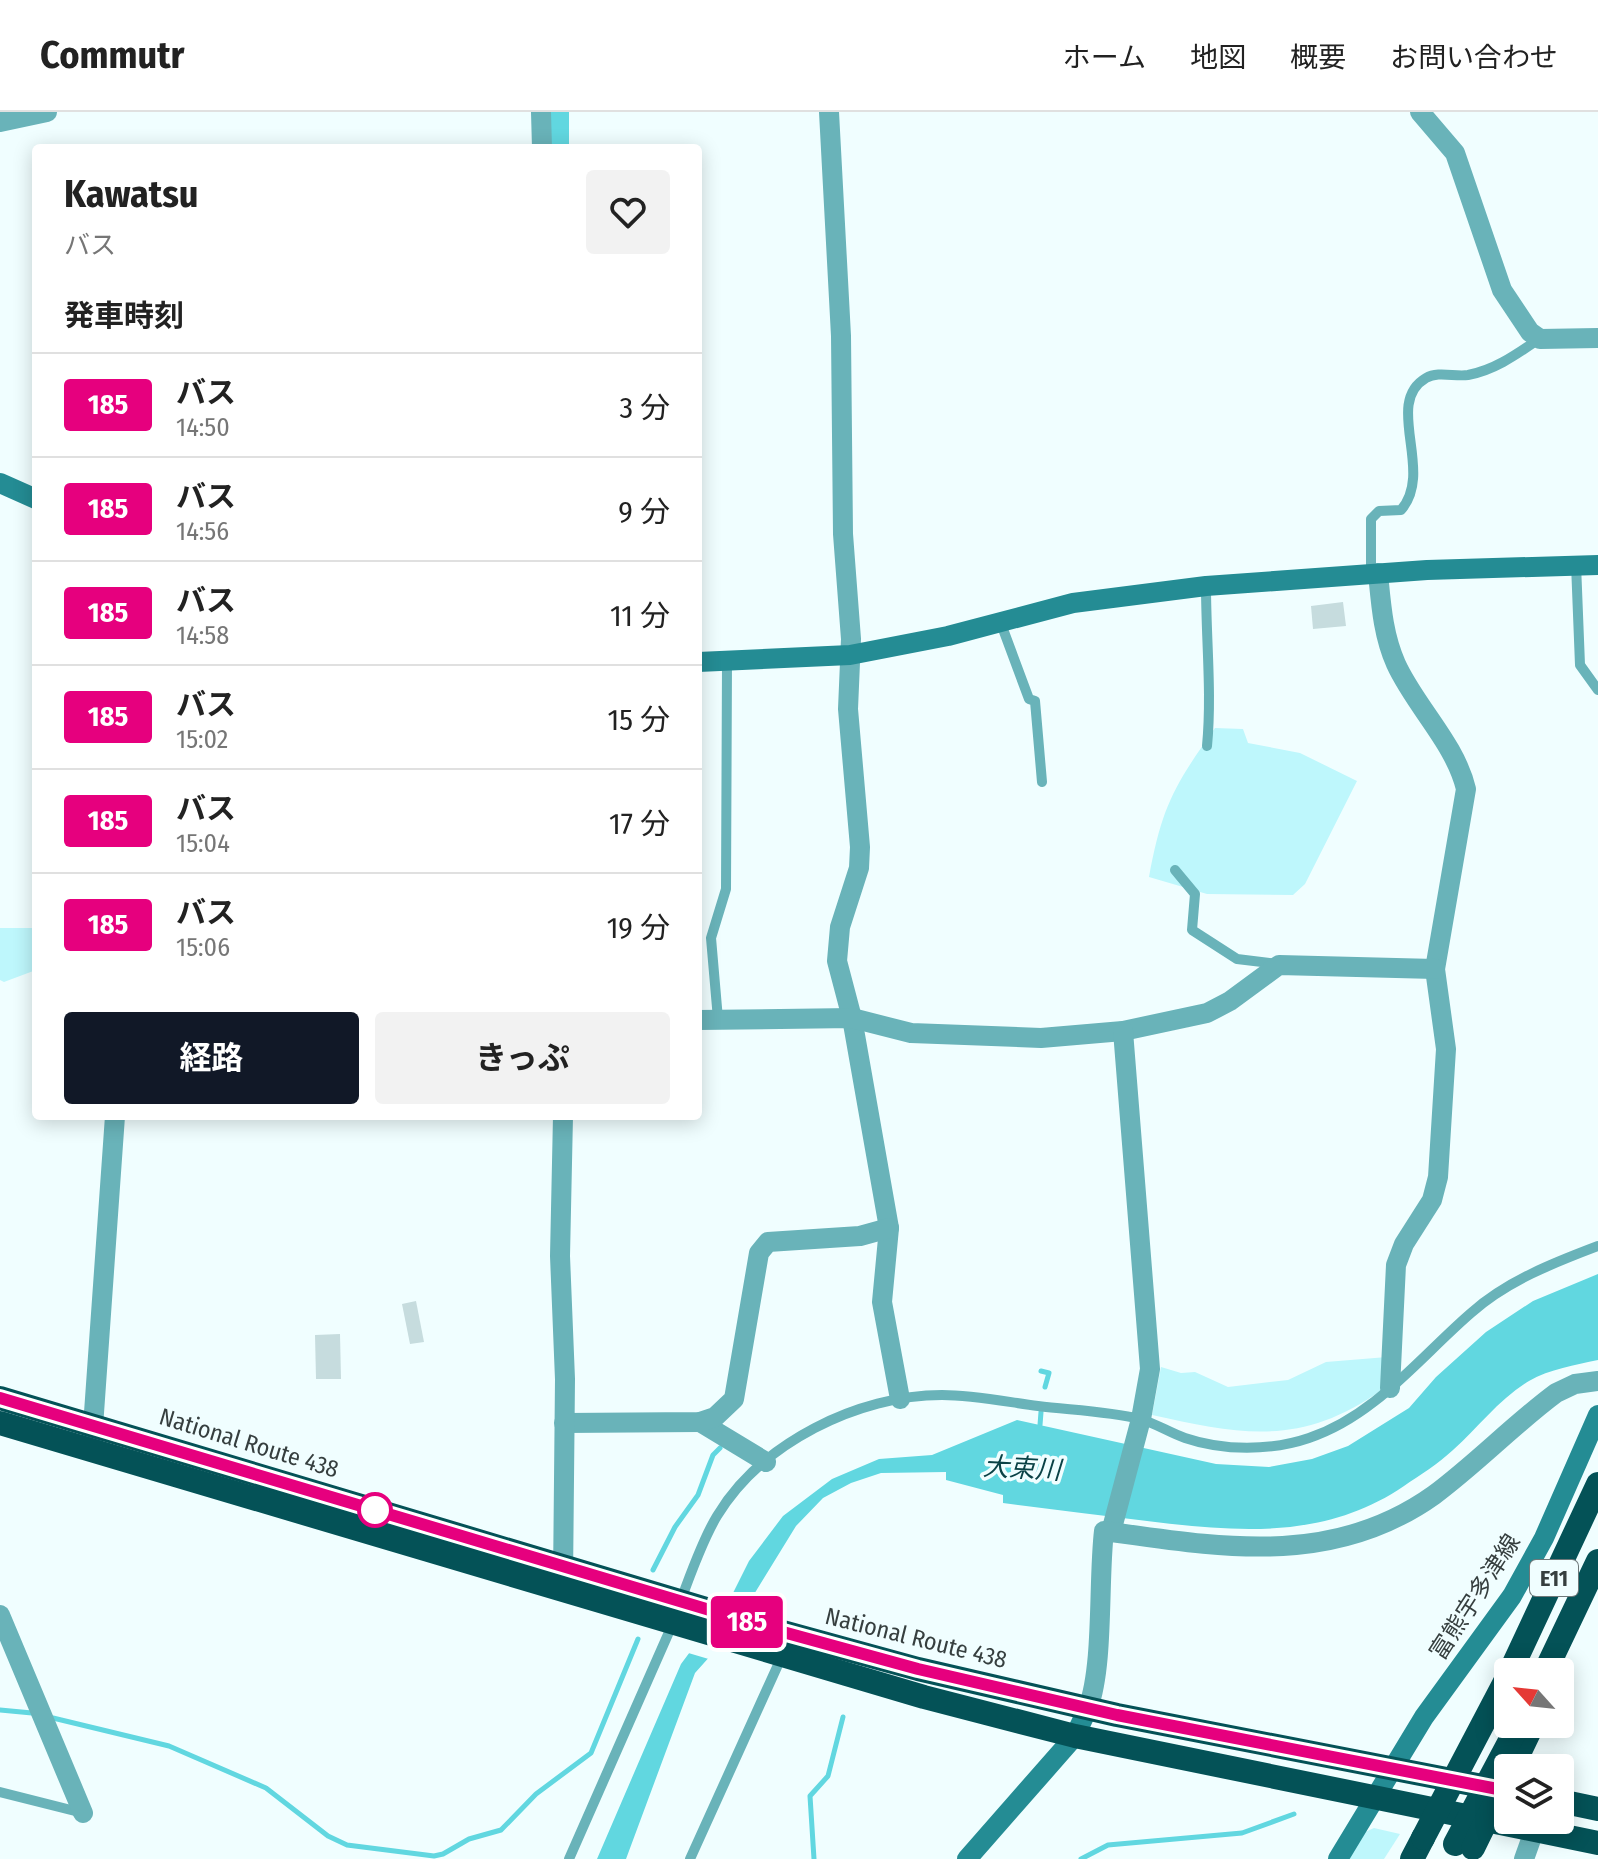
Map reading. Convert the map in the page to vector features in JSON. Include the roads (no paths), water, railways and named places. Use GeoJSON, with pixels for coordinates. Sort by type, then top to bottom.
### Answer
{"type":"FeatureCollection","features":[{"type":"Feature","properties":{"kind":"highway","name":"National Route 438"},"geometry":{"type":"LineString","coordinates":[[0,1399],[92,1437],[562,1591],[680,1613]]}},
{"type":"Feature","properties":{"kind":"highway","name":"National Route 438"},"geometry":{"type":"LineString","coordinates":[[0,1423],[92,1437],[563,1566],[680,1613],[780,1648],[1075,1736],[1494,1823]]}},
{"type":"Feature","properties":{"kind":"highway","name":"E11"},"geometry":{"type":"LineString","coordinates":[[1516,1658],[1598,1484]]}},
{"type":"Feature","properties":{"kind":"highway","name":"E11"},"geometry":{"type":"LineString","coordinates":[[1552,1658],[1598,1561]]}},
{"type":"Feature","properties":{"kind":"highway"},"geometry":{"type":"LineString","coordinates":[[1558,1658],[1573,1616]]}},
{"type":"Feature","properties":{"kind":"highway","name":"National Route 438"},"geometry":{"type":"LineString","coordinates":[[780,1648],[918,1669],[1088,1708],[1392,1771],[1494,1789]]}},
{"type":"Feature","properties":{"kind":"highway","name":"E11"},"geometry":{"type":"LineString","coordinates":[[1418,1849],[1494,1703]]}},
{"type":"Feature","properties":{"kind":"highway"},"geometry":{"type":"LineString","coordinates":[[1460,1852],[1513,1738]]}},
{"type":"Feature","properties":{"kind":"highway"},"geometry":{"type":"LineString","coordinates":[[1460,1852],[1494,1797]]}},
{"type":"Feature","properties":{"kind":"highway"},"geometry":{"type":"LineString","coordinates":[[1574,1804],[1598,1809]]}},
{"type":"Feature","properties":{"kind":"highway","name":"National Route 438"},"geometry":{"type":"LineString","coordinates":[[1550,1834],[1598,1843]]}},
{"type":"Feature","properties":{"kind":"street"},"geometry":{"type":"LineString","coordinates":[[0,122],[47,112]]}},
{"type":"Feature","properties":{"kind":"street"},"geometry":{"type":"LineString","coordinates":[[541,112],[542,144]]}},
{"type":"Feature","properties":{"kind":"street"},"geometry":{"type":"LineString","coordinates":[[829,112],[841,336],[843,534],[850,655],[848,709],[859,868],[837,944],[837,961],[852,1018],[889,1228],[882,1302],[900,1399]]}},
{"type":"Feature","properties":{"kind":"street"},"geometry":{"type":"LineString","coordinates":[[1420,112],[1455,153],[1502,290],[1530,332],[1540,339],[1598,338]]}},
{"type":"Feature","properties":{"kind":"street"},"geometry":{"type":"LineString","coordinates":[[0,483],[32,497]]}},
{"type":"Feature","properties":{"kind":"street"},"geometry":{"type":"LineString","coordinates":[[702,662],[850,655],[948,636],[1073,603],[1206,586],[1374,573],[1598,565]]}},
{"type":"Feature","properties":{"kind":"street"},"geometry":{"type":"LineString","coordinates":[[1374,573],[1394,659],[1456,764],[1466,789],[1435,969],[1446,1049],[1438,1177],[1432,1200],[1404,1244],[1396,1265],[1397,1312],[1390,1388]]}},
{"type":"Feature","properties":{"kind":"street"},"geometry":{"type":"LineString","coordinates":[[708,1020],[852,1018],[911,1033],[1041,1038],[1123,1031],[1207,1013],[1279,965],[1435,969]]}},
{"type":"Feature","properties":{"kind":"street"},"geometry":{"type":"LineString","coordinates":[[1112,1530],[1150,1369],[1123,1031]]}},
{"type":"Feature","properties":{"kind":"street"},"geometry":{"type":"LineString","coordinates":[[92,1437],[115,1120]]}},
{"type":"Feature","properties":{"kind":"street"},"geometry":{"type":"LineString","coordinates":[[562,1591],[564,1423],[560,1256],[563,1120]]}},
{"type":"Feature","properties":{"kind":"street"},"geometry":{"type":"LineString","coordinates":[[564,1423],[700,1422],[715,1417],[734,1399],[759,1253],[764,1246],[768,1242],[860,1236],[889,1228]]}},
{"type":"Feature","properties":{"kind":"street"},"geometry":{"type":"LineString","coordinates":[[967,1859],[1075,1736],[1088,1708],[1096,1687],[1098,1580],[1104,1531],[1233,1549],[1262,1549],[1326,1541],[1365,1531],[1431,1497],[1556,1393],[1575,1384],[1598,1381]]}},
{"type":"Feature","properties":{"kind":"street","name":"富熊宇多津線"},"geometry":{"type":"LineString","coordinates":[[1338,1859],[1424,1717],[1512,1596],[1544,1538],[1598,1415]]}},
{"type":"Feature","properties":{"kind":"street"},"geometry":{"type":"LineString","coordinates":[[700,1422],[766,1462]]}},
{"type":"Feature","properties":{"kind":"street"},"geometry":{"type":"LineString","coordinates":[[0,1615],[83,1813]]}},
{"type":"Feature","properties":{"kind":"street"},"geometry":{"type":"LineString","coordinates":[[1524,1859],[1533,1834]]}},
{"type":"Feature","properties":{"kind":"lane"},"geometry":{"type":"LineString","coordinates":[[1374,573],[1370,527],[1374,514],[1401,510],[1411,493],[1415,456],[1406,425],[1406,413],[1420,383],[1435,375],[1466,375],[1482,371],[1509,360],[1540,339]]}},
{"type":"Feature","properties":{"kind":"lane"},"geometry":{"type":"LineString","coordinates":[[1576,564],[1580,665],[1598,690]]}},
{"type":"Feature","properties":{"kind":"lane"},"geometry":{"type":"LineString","coordinates":[[1206,586],[1206,672],[1210,713],[1207,746]]}},
{"type":"Feature","properties":{"kind":"lane"},"geometry":{"type":"LineString","coordinates":[[1000,621],[1029,699],[1035,701],[1042,782]]}},
{"type":"Feature","properties":{"kind":"lane"},"geometry":{"type":"LineString","coordinates":[[708,1020],[711,938],[726,889],[727,662]]}},
{"type":"Feature","properties":{"kind":"lane"},"geometry":{"type":"LineString","coordinates":[[1175,870],[1195,894],[1192,930],[1237,959],[1279,965]]}},
{"type":"Feature","properties":{"kind":"lane"},"geometry":{"type":"LineString","coordinates":[[569,1859],[680,1613],[716,1518],[766,1462],[817,1427],[853,1411],[900,1399],[943,1395],[1235,1447],[1275,1447],[1337,1426],[1390,1388],[1473,1311],[1495,1295],[1547,1265],[1598,1246]]}},
{"type":"Feature","properties":{"kind":"lane"},"geometry":{"type":"LineString","coordinates":[[690,1859],[780,1648]]}},
{"type":"Feature","properties":{"kind":"lane"},"geometry":{"type":"LineString","coordinates":[[0,1792],[83,1813]]}},
{"type":"Feature","properties":{"kind":"water","name":"大束川"},"geometry":{"type":"Polygon","coordinates":[[[1598,1274],[1598,1360],[1554,1370],[1529,1381],[1508,1396],[1435,1465],[1374,1503],[1343,1516],[1280,1528],[1181,1525],[1003,1503],[1003,1495],[946,1480],[946,1472],[881,1473],[851,1483],[823,1498],[796,1526],[729,1635],[695,1673],[626,1859],[597,1859],[681,1664],[731,1597],[749,1561],[783,1516],[832,1479],[879,1459],[932,1455],[1017,1420],[1216,1464],[1269,1467],[1312,1459],[1348,1446],[1409,1408],[1436,1377],[1486,1332],[1533,1301],[1598,1274]]]}},
{"type":"Feature","properties":{"kind":"waterway"},"geometry":{"type":"LineString","coordinates":[[553,112],[553,144]]}},
{"type":"Feature","properties":{"kind":"waterway"},"geometry":{"type":"LineString","coordinates":[[1041,1371],[1049,1373],[1045,1387]]}},
{"type":"Feature","properties":{"kind":"waterway"},"geometry":{"type":"LineString","coordinates":[[1040,1425],[1041,1412]]}},
{"type":"Feature","properties":{"kind":"waterway"},"geometry":{"type":"LineString","coordinates":[[653,1570],[675,1527],[698,1495],[713,1455],[720,1448]]}},
{"type":"Feature","properties":{"kind":"waterway"},"geometry":{"type":"LineString","coordinates":[[53,1718],[169,1746],[266,1788],[328,1836],[347,1845],[434,1856],[469,1839],[501,1830],[536,1794],[591,1753],[638,1639]]}},
{"type":"Feature","properties":{"kind":"waterway"},"geometry":{"type":"LineString","coordinates":[[0,1710],[32,1713]]}},
{"type":"Feature","properties":{"kind":"waterway"},"geometry":{"type":"LineString","coordinates":[[814,1859],[810,1796],[828,1776],[843,1717]]}},
{"type":"Feature","properties":{"kind":"waterway"},"geometry":{"type":"LineString","coordinates":[[1081,1859],[1108,1845],[1242,1833],[1294,1814]]}}]}
